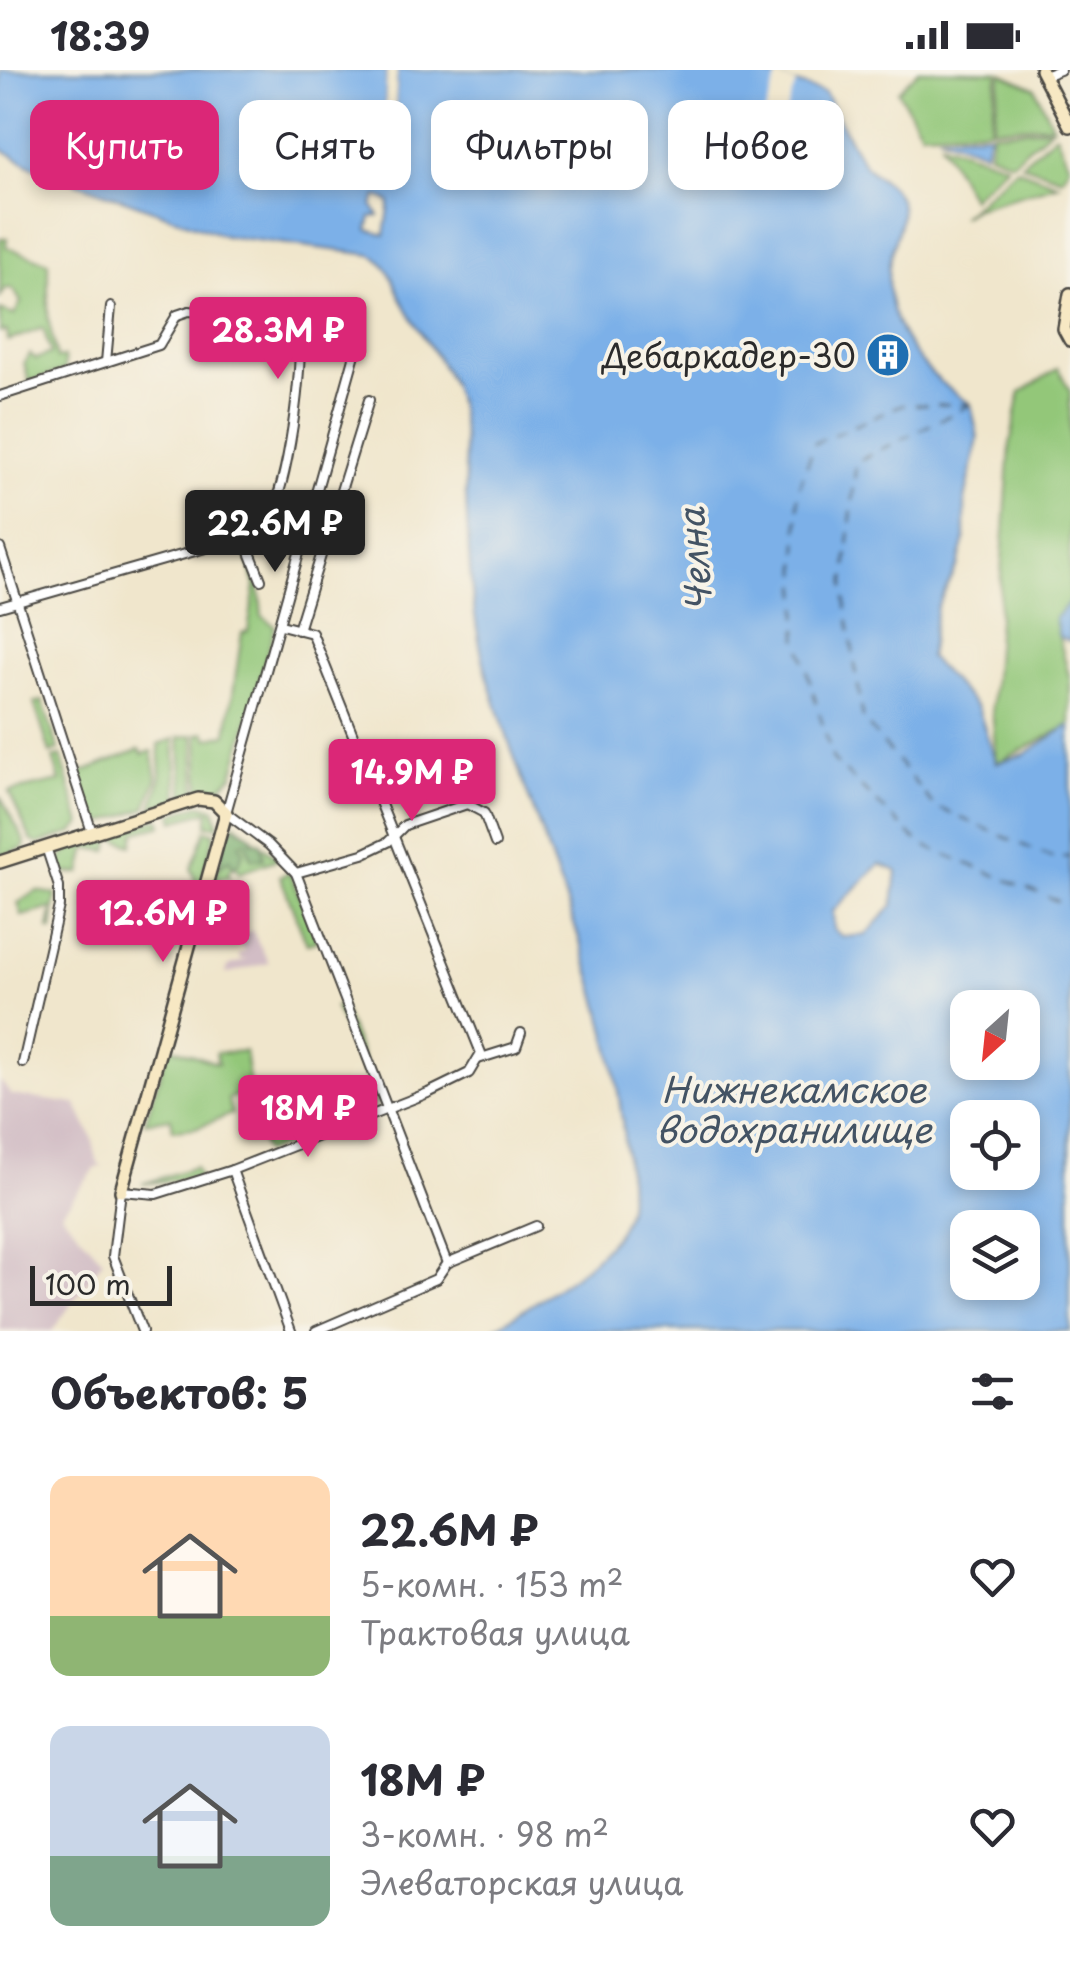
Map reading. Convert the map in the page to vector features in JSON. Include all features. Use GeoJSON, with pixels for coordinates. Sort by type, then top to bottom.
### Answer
{"type":"FeatureCollection","features":[{"type":"Feature","properties":{"kind":"street"},"geometry":{"type":"LineString","coordinates":[[1060,70],[1042,73],[1070,126]]}},
{"type":"Feature","properties":{"kind":"street"},"geometry":{"type":"LineString","coordinates":[[1070,294],[1064,329],[1070,340]]}},
{"type":"Feature","properties":{"kind":"street"},"geometry":{"type":"LineString","coordinates":[[106,362],[111,307]]}},
{"type":"Feature","properties":{"kind":"street"},"geometry":{"type":"LineString","coordinates":[[0,396],[159,345],[177,315],[188,311],[296,322],[299,328],[288,453],[276,505],[265,524],[244,538],[0,608]]}},
{"type":"Feature","properties":{"kind":"street"},"geometry":{"type":"LineString","coordinates":[[142,1331],[114,1256],[121,1191],[357,347]]}},
{"type":"Feature","properties":{"kind":"street"},"geometry":{"type":"LineString","coordinates":[[298,630],[369,400]]}},
{"type":"Feature","properties":{"kind":"street"},"geometry":{"type":"LineString","coordinates":[[244,538],[260,580]]}},
{"type":"Feature","properties":{"kind":"street"},"geometry":{"type":"LineString","coordinates":[[0,548],[92,832]]}},
{"type":"Feature","properties":{"kind":"street"},"geometry":{"type":"LineString","coordinates":[[281,626],[312,633],[477,1038],[477,1061]]}},
{"type":"Feature","properties":{"kind":"street"},"geometry":{"type":"LineString","coordinates":[[0,862],[198,799],[214,801],[269,844],[296,873],[447,1264]]}},
{"type":"Feature","properties":{"kind":"street"},"geometry":{"type":"LineString","coordinates":[[296,873],[355,857],[388,842],[414,821],[474,805],[484,813],[495,843]]}},
{"type":"Feature","properties":{"kind":"street"},"geometry":{"type":"LineString","coordinates":[[23,1064],[60,906],[59,887],[46,847]]}},
{"type":"Feature","properties":{"kind":"street"},"geometry":{"type":"LineString","coordinates":[[121,1191],[156,1194],[232,1170],[428,1093],[477,1061],[516,1047],[521,1034]]}},
{"type":"Feature","properties":{"kind":"street"},"geometry":{"type":"LineString","coordinates":[[232,1170],[291,1331]]}},
{"type":"Feature","properties":{"kind":"street"},"geometry":{"type":"LineString","coordinates":[[316,1331],[436,1279],[447,1264],[536,1226]]}},
{"type":"Feature","properties":{"kind":"shaded area"},"geometry":{"type":"Polygon","coordinates":[[[252,930],[269,963],[225,974],[228,966],[248,959],[240,960],[239,954],[245,952],[235,937],[252,930]]]}},
{"type":"Feature","properties":{"kind":"shaded area"},"geometry":{"type":"Polygon","coordinates":[[[0,1080],[11,1095],[76,1104],[92,1137],[98,1164],[103,1166],[95,1169],[61,1213],[103,1260],[52,1331],[0,1331],[0,1080]]]}},
{"type":"Feature","properties":{"kind":"green space"},"geometry":{"type":"Polygon","coordinates":[[[919,70],[998,72],[990,129],[921,132],[898,91],[919,70]]]}},
{"type":"Feature","properties":{"kind":"green space"},"geometry":{"type":"Polygon","coordinates":[[[1001,73],[1035,88],[1052,125],[993,128],[1001,73]]]}},
{"type":"Feature","properties":{"kind":"green space"},"geometry":{"type":"Polygon","coordinates":[[[1051,128],[1012,162],[989,153],[992,132],[1051,128]]]}},
{"type":"Feature","properties":{"kind":"green space"},"geometry":{"type":"Polygon","coordinates":[[[1056,134],[1069,166],[1062,178],[1021,164],[1056,134]]]}},
{"type":"Feature","properties":{"kind":"green space"},"geometry":{"type":"Polygon","coordinates":[[[941,143],[1007,165],[971,198],[941,143]]]}},
{"type":"Feature","properties":{"kind":"green space"},"geometry":{"type":"Polygon","coordinates":[[[1016,168],[1059,184],[977,207],[961,217],[1016,168]]]}},
{"type":"Feature","properties":{"kind":"green space"},"geometry":{"type":"Polygon","coordinates":[[[0,238],[7,238],[6,247],[48,262],[48,318],[57,358],[64,357],[65,370],[29,382],[24,363],[30,354],[36,359],[51,353],[43,328],[8,341],[7,331],[0,332],[0,310],[14,315],[21,302],[13,289],[5,288],[0,297],[0,238]]]}},
{"type":"Feature","properties":{"kind":"green space"},"geometry":{"type":"Polygon","coordinates":[[[1058,368],[1070,391],[1070,602],[1057,629],[1070,680],[1070,725],[996,763],[992,706],[1010,445],[1020,393],[1058,368]]]}},
{"type":"Feature","properties":{"kind":"green space"},"geometry":{"type":"Polygon","coordinates":[[[246,550],[259,585],[262,616],[275,626],[233,775],[219,789],[200,794],[198,734],[205,732],[208,739],[227,734],[242,633],[248,631],[255,586],[246,550]]]}},
{"type":"Feature","properties":{"kind":"green space"},"geometry":{"type":"Polygon","coordinates":[[[42,701],[59,750],[50,753],[34,703],[42,701]]]}},
{"type":"Feature","properties":{"kind":"green space"},"geometry":{"type":"Polygon","coordinates":[[[194,735],[196,795],[184,799],[179,737],[194,735]]]}},
{"type":"Feature","properties":{"kind":"green space"},"geometry":{"type":"Polygon","coordinates":[[[174,739],[178,801],[152,808],[161,777],[159,744],[174,739]]]}},
{"type":"Feature","properties":{"kind":"green space"},"geometry":{"type":"Polygon","coordinates":[[[140,749],[142,754],[152,751],[157,778],[146,808],[103,823],[94,820],[71,753],[78,770],[86,771],[140,749]]]}},
{"type":"Feature","properties":{"kind":"green space"},"geometry":{"type":"Polygon","coordinates":[[[61,756],[81,824],[73,833],[38,844],[31,840],[9,792],[60,781],[53,758],[61,756]]]}},
{"type":"Feature","properties":{"kind":"green space"},"geometry":{"type":"Polygon","coordinates":[[[0,796],[25,842],[24,848],[0,856],[0,796]]]}},
{"type":"Feature","properties":{"kind":"green space"},"geometry":{"type":"Polygon","coordinates":[[[199,805],[214,808],[219,826],[207,825],[209,811],[174,821],[172,814],[199,805]]]}},
{"type":"Feature","properties":{"kind":"green space"},"geometry":{"type":"Polygon","coordinates":[[[160,818],[162,825],[136,832],[132,845],[105,835],[160,818]]]}},
{"type":"Feature","properties":{"kind":"green space"},"geometry":{"type":"Polygon","coordinates":[[[235,823],[278,859],[239,873],[236,867],[228,871],[230,876],[217,878],[202,924],[229,827],[235,823]]]}},
{"type":"Feature","properties":{"kind":"green space"},"geometry":{"type":"Polygon","coordinates":[[[235,827],[252,836],[251,842],[261,843],[264,859],[252,859],[245,841],[239,844],[244,851],[238,865],[232,866],[230,859],[219,868],[226,832],[235,827]]]}},
{"type":"Feature","properties":{"kind":"green space"},"geometry":{"type":"Polygon","coordinates":[[[206,830],[215,833],[190,925],[181,924],[191,907],[195,882],[191,869],[206,830]]]}},
{"type":"Feature","properties":{"kind":"green space"},"geometry":{"type":"Polygon","coordinates":[[[100,837],[110,843],[108,851],[87,848],[81,873],[61,873],[60,860],[73,846],[100,837]]]}},
{"type":"Feature","properties":{"kind":"green space"},"geometry":{"type":"Polygon","coordinates":[[[290,872],[317,940],[307,944],[280,876],[290,872]]]}},
{"type":"Feature","properties":{"kind":"green space"},"geometry":{"type":"Polygon","coordinates":[[[37,891],[56,894],[52,930],[49,929],[53,908],[22,916],[18,903],[37,891]]]}},
{"type":"Feature","properties":{"kind":"green space"},"geometry":{"type":"Polygon","coordinates":[[[341,1005],[378,1097],[374,1109],[366,1077],[335,1007],[341,1005]]]}},
{"type":"Feature","properties":{"kind":"green space"},"geometry":{"type":"Polygon","coordinates":[[[169,1046],[218,1064],[216,1053],[245,1051],[250,1089],[228,1099],[232,1114],[195,1128],[173,1130],[171,1118],[145,1122],[169,1046]]]}},
{"type":"Feature","properties":{"kind":"green space"},"geometry":{"type":"Polygon","coordinates":[[[359,1096],[365,1112],[337,1123],[329,1105],[338,1112],[358,1105],[359,1096]]]}},
{"type":"Feature","properties":{"kind":"green space"},"geometry":{"type":"Polygon","coordinates":[[[310,1112],[317,1132],[265,1152],[260,1139],[310,1121],[310,1112]]]}},
{"type":"Feature","properties":{"kind":"green space"},"geometry":{"type":"Polygon","coordinates":[[[195,1167],[199,1177],[142,1184],[195,1167]]]}},
{"type":"Feature","properties":{"kind":"water"},"geometry":{"type":"Polygon","coordinates":[[[0,70],[387,70],[385,100],[239,100],[239,190],[411,190],[411,100],[395,100],[397,70],[752,70],[825,93],[829,100],[668,100],[668,190],[844,190],[844,130],[862,161],[899,199],[900,221],[888,282],[891,304],[920,361],[971,404],[978,438],[965,500],[965,539],[958,565],[937,607],[929,657],[978,708],[996,763],[1025,754],[1070,725],[1070,1331],[490,1331],[571,1278],[608,1244],[628,1207],[629,1182],[616,1079],[603,1021],[482,653],[470,566],[464,448],[452,384],[388,271],[372,255],[225,236],[97,190],[219,190],[219,100],[30,100],[30,165],[0,148],[0,70]],[[377,196],[373,206],[379,216],[371,217],[368,230],[385,235],[390,202],[377,196]],[[880,864],[833,911],[834,930],[843,937],[866,935],[893,905],[897,871],[880,864]]]}},
{"type":"Feature","properties":{"kind":"water"},"geometry":{"type":"Polygon","coordinates":[[[989,133],[985,152],[938,135],[989,133]]]}},
{"type":"Feature","properties":{"kind":"water"},"geometry":{"type":"Polygon","coordinates":[[[1070,602],[1070,641],[1059,637],[1055,618],[1070,602]]]}},
{"type":"Feature","properties":{"kind":"pier"},"geometry":{"type":"Polygon","coordinates":[[[387,70],[397,70],[395,100],[385,100],[387,70]]]}},
{"type":"Feature","properties":{"kind":"pier"},"geometry":{"type":"Polygon","coordinates":[[[777,77],[796,83],[790,100],[769,100],[777,77]]]}},
{"type":"Feature","properties":{"kind":"ferry route"},"geometry":{"type":"LineString","coordinates":[[971,404],[901,405],[815,443],[798,490],[798,640],[833,760],[920,844],[1070,906]]}},
{"type":"Feature","properties":{"kind":"ferry route"},"geometry":{"type":"LineString","coordinates":[[970,405],[856,462],[844,591],[863,719],[934,806],[1050,857],[1070,857]]}},
{"type":"Feature","properties":{"kind":"place","name":"Дебаркадер-30"},"geometry":{"type":"Point","coordinates":[888,355]}},
{"type":"Feature","properties":{"kind":"water label","name":"Челна"},"geometry":{"type":"Point","coordinates":[694,560]}},
{"type":"Feature","properties":{"kind":"water label","name":"Нижнекамское водохранилище"},"geometry":{"type":"Point","coordinates":[794,1108]}}]}
